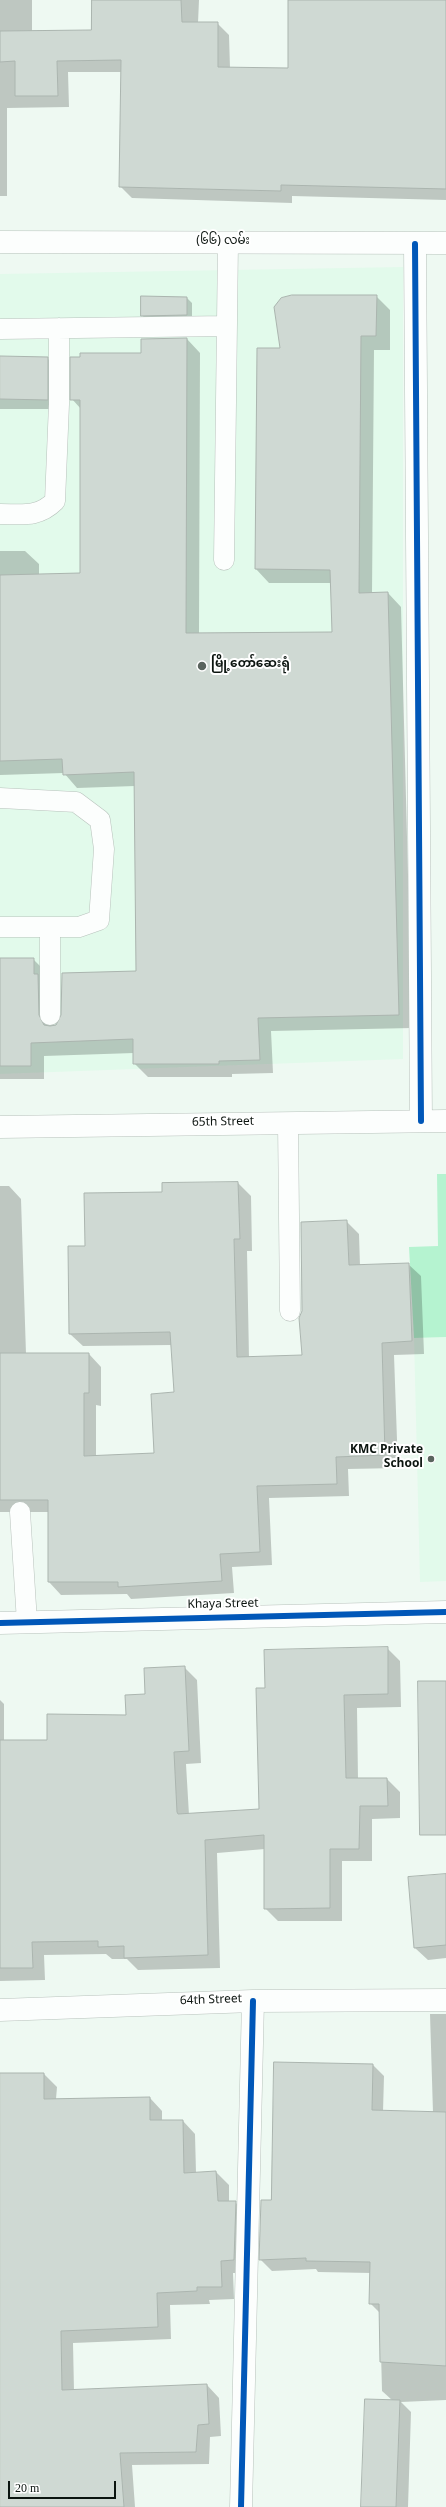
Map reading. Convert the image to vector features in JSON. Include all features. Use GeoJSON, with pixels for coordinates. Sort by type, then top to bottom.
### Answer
{"type":"FeatureCollection","features":[{"type":"Feature","properties":{"kind":"street","name":"(၆၆) လမ်း"},"geometry":{"type":"LineString","coordinates":[[0,242],[446,243]]}},
{"type":"Feature","properties":{"kind":"street"},"geometry":{"type":"LineString","coordinates":[[415,244],[421,1121]]}},
{"type":"Feature","properties":{"kind":"street","name":"65th Street"},"geometry":{"type":"LineString","coordinates":[[0,1127],[446,1121]]}},
{"type":"Feature","properties":{"kind":"street","name":"Khaya Street"},"geometry":{"type":"LineString","coordinates":[[0,1623],[446,1612]]}},
{"type":"Feature","properties":{"kind":"street","name":"64th Street"},"geometry":{"type":"LineString","coordinates":[[0,2010],[253,2001],[446,2000]]}},
{"type":"Feature","properties":{"kind":"street"},"geometry":{"type":"LineString","coordinates":[[241,2507],[253,2001]]}},
{"type":"Feature","properties":{"kind":"lane"},"geometry":{"type":"LineString","coordinates":[[224,560],[228,243]]}},
{"type":"Feature","properties":{"kind":"lane"},"geometry":{"type":"LineString","coordinates":[[0,329],[227,326]]}},
{"type":"Feature","properties":{"kind":"lane"},"geometry":{"type":"LineString","coordinates":[[0,514],[34,514],[46,510],[55,501],[59,404],[58,328]]}},
{"type":"Feature","properties":{"kind":"lane"},"geometry":{"type":"LineString","coordinates":[[0,798],[76,802],[100,820],[104,849],[98,920],[79,927],[0,927]]}},
{"type":"Feature","properties":{"kind":"lane"},"geometry":{"type":"LineString","coordinates":[[50,928],[50,1014]]}},
{"type":"Feature","properties":{"kind":"lane"},"geometry":{"type":"LineString","coordinates":[[288,1123],[290,1311]]}},
{"type":"Feature","properties":{"kind":"lane"},"geometry":{"type":"LineString","coordinates":[[20,1512],[27,1622]]}},
{"type":"Feature","properties":{"kind":"shaded area","name":"မြို့တော်ဆေးရုံ"},"geometry":{"type":"Polygon","coordinates":[[[403,267],[403,1059],[0,1074],[0,274],[403,267]]]}},
{"type":"Feature","properties":{"kind":"shaded area","name":"KMC Private School"},"geometry":{"type":"Polygon","coordinates":[[[446,1337],[446,1581],[420,1582],[414,1338],[446,1337]]]}},
{"type":"Feature","properties":{"kind":"green space"},"geometry":{"type":"Polygon","coordinates":[[[437,1174],[446,1174],[446,1337],[414,1338],[409,1247],[438,1246],[437,1174]]]}},
{"type":"Feature","properties":{"kind":"building"},"geometry":{"type":"Polygon","coordinates":[[[92,0],[181,0],[182,22],[218,22],[218,67],[288,68],[288,0],[446,0],[446,189],[281,185],[281,191],[119,187],[121,60],[57,61],[58,96],[15,96],[15,61],[0,62],[0,31],[91,30],[92,0]]]}},
{"type":"Feature","properties":{"kind":"building","name":"မြို့တော်ဆေးရုံ"},"geometry":{"type":"Polygon","coordinates":[[[292,295],[377,295],[376,336],[361,336],[359,593],[388,592],[399,1015],[258,1018],[260,1060],[219,1061],[219,1064],[133,1064],[133,1039],[31,1043],[31,1066],[0,1066],[0,958],[34,958],[34,974],[38,974],[39,1015],[44,1025],[50,1026],[56,1025],[61,1015],[62,973],[136,971],[134,772],[63,775],[62,759],[0,761],[0,575],[80,573],[80,400],[70,400],[70,357],[80,357],[80,353],[141,353],[141,339],[187,338],[186,633],[332,632],[330,570],[255,569],[257,348],[280,348],[274,307],[281,298],[292,295]]]}},
{"type":"Feature","properties":{"kind":"building"},"geometry":{"type":"Polygon","coordinates":[[[141,296],[187,297],[187,315],[141,316],[141,296]]]}},
{"type":"Feature","properties":{"kind":"building"},"geometry":{"type":"Polygon","coordinates":[[[0,356],[48,357],[48,400],[0,399],[0,356]]]}},
{"type":"Feature","properties":{"kind":"building"},"geometry":{"type":"Polygon","coordinates":[[[238,1182],[240,1239],[234,1239],[237,1357],[302,1355],[299,1318],[302,1311],[301,1222],[347,1220],[349,1265],[409,1263],[412,1341],[382,1343],[385,1455],[336,1457],[337,1484],[257,1486],[260,1552],[220,1554],[222,1581],[118,1587],[118,1582],[48,1582],[48,1500],[0,1500],[0,1353],[89,1353],[89,1393],[84,1393],[84,1456],[154,1453],[151,1394],[174,1392],[170,1332],[69,1334],[68,1246],[85,1246],[84,1193],[162,1192],[162,1183],[238,1182]]]}},
{"type":"Feature","properties":{"kind":"building"},"geometry":{"type":"Polygon","coordinates":[[[388,1647],[388,1694],[344,1695],[346,1778],[387,1778],[388,1806],[360,1806],[359,1849],[330,1849],[330,1908],[264,1909],[264,1835],[205,1840],[208,1955],[124,1958],[124,1946],[98,1947],[98,1941],[32,1942],[33,1968],[0,1968],[0,1740],[47,1740],[47,1714],[126,1715],[125,1695],[145,1694],[144,1668],[185,1666],[189,1751],[174,1752],[178,1814],[259,1809],[256,1688],[265,1688],[264,1650],[388,1647]]]}},
{"type":"Feature","properties":{"kind":"building"},"geometry":{"type":"Polygon","coordinates":[[[418,1681],[446,1681],[446,1835],[420,1835],[418,1681]]]}},
{"type":"Feature","properties":{"kind":"building"},"geometry":{"type":"Polygon","coordinates":[[[446,1874],[446,1945],[414,1948],[408,1877],[446,1874]]]}},
{"type":"Feature","properties":{"kind":"building"},"geometry":{"type":"Polygon","coordinates":[[[274,2062],[373,2064],[372,2110],[446,2112],[446,2366],[380,2362],[379,2304],[369,2304],[370,2262],[306,2261],[306,2258],[259,2260],[261,2200],[271,2200],[274,2062]]]}},
{"type":"Feature","properties":{"kind":"building"},"geometry":{"type":"Polygon","coordinates":[[[0,2073],[44,2073],[44,2099],[150,2097],[150,2120],[183,2120],[184,2173],[216,2171],[218,2201],[236,2201],[234,2260],[221,2261],[222,2287],[197,2287],[197,2291],[157,2293],[158,2327],[61,2331],[62,2390],[207,2384],[209,2424],[198,2425],[196,2452],[120,2453],[124,2507],[0,2507],[0,2073]]]}},
{"type":"Feature","properties":{"kind":"building"},"geometry":{"type":"Polygon","coordinates":[[[365,2399],[400,2400],[396,2507],[361,2507],[365,2399]]]}},
{"type":"Feature","properties":{"kind":"cycle path"},"geometry":{"type":"LineString","coordinates":[[415,244],[421,1121]]}},
{"type":"Feature","properties":{"kind":"cycle path"},"geometry":{"type":"LineString","coordinates":[[0,1623],[446,1612]]}},
{"type":"Feature","properties":{"kind":"cycle path"},"geometry":{"type":"LineString","coordinates":[[241,2507],[253,2001]]}},
{"type":"Feature","properties":{"kind":"place","name":"မြို့တော်ဆေးရုံ"},"geometry":{"type":"Point","coordinates":[202,666]}},
{"type":"Feature","properties":{"kind":"place","name":"KMC Private School"},"geometry":{"type":"Point","coordinates":[431,1459]}}]}
